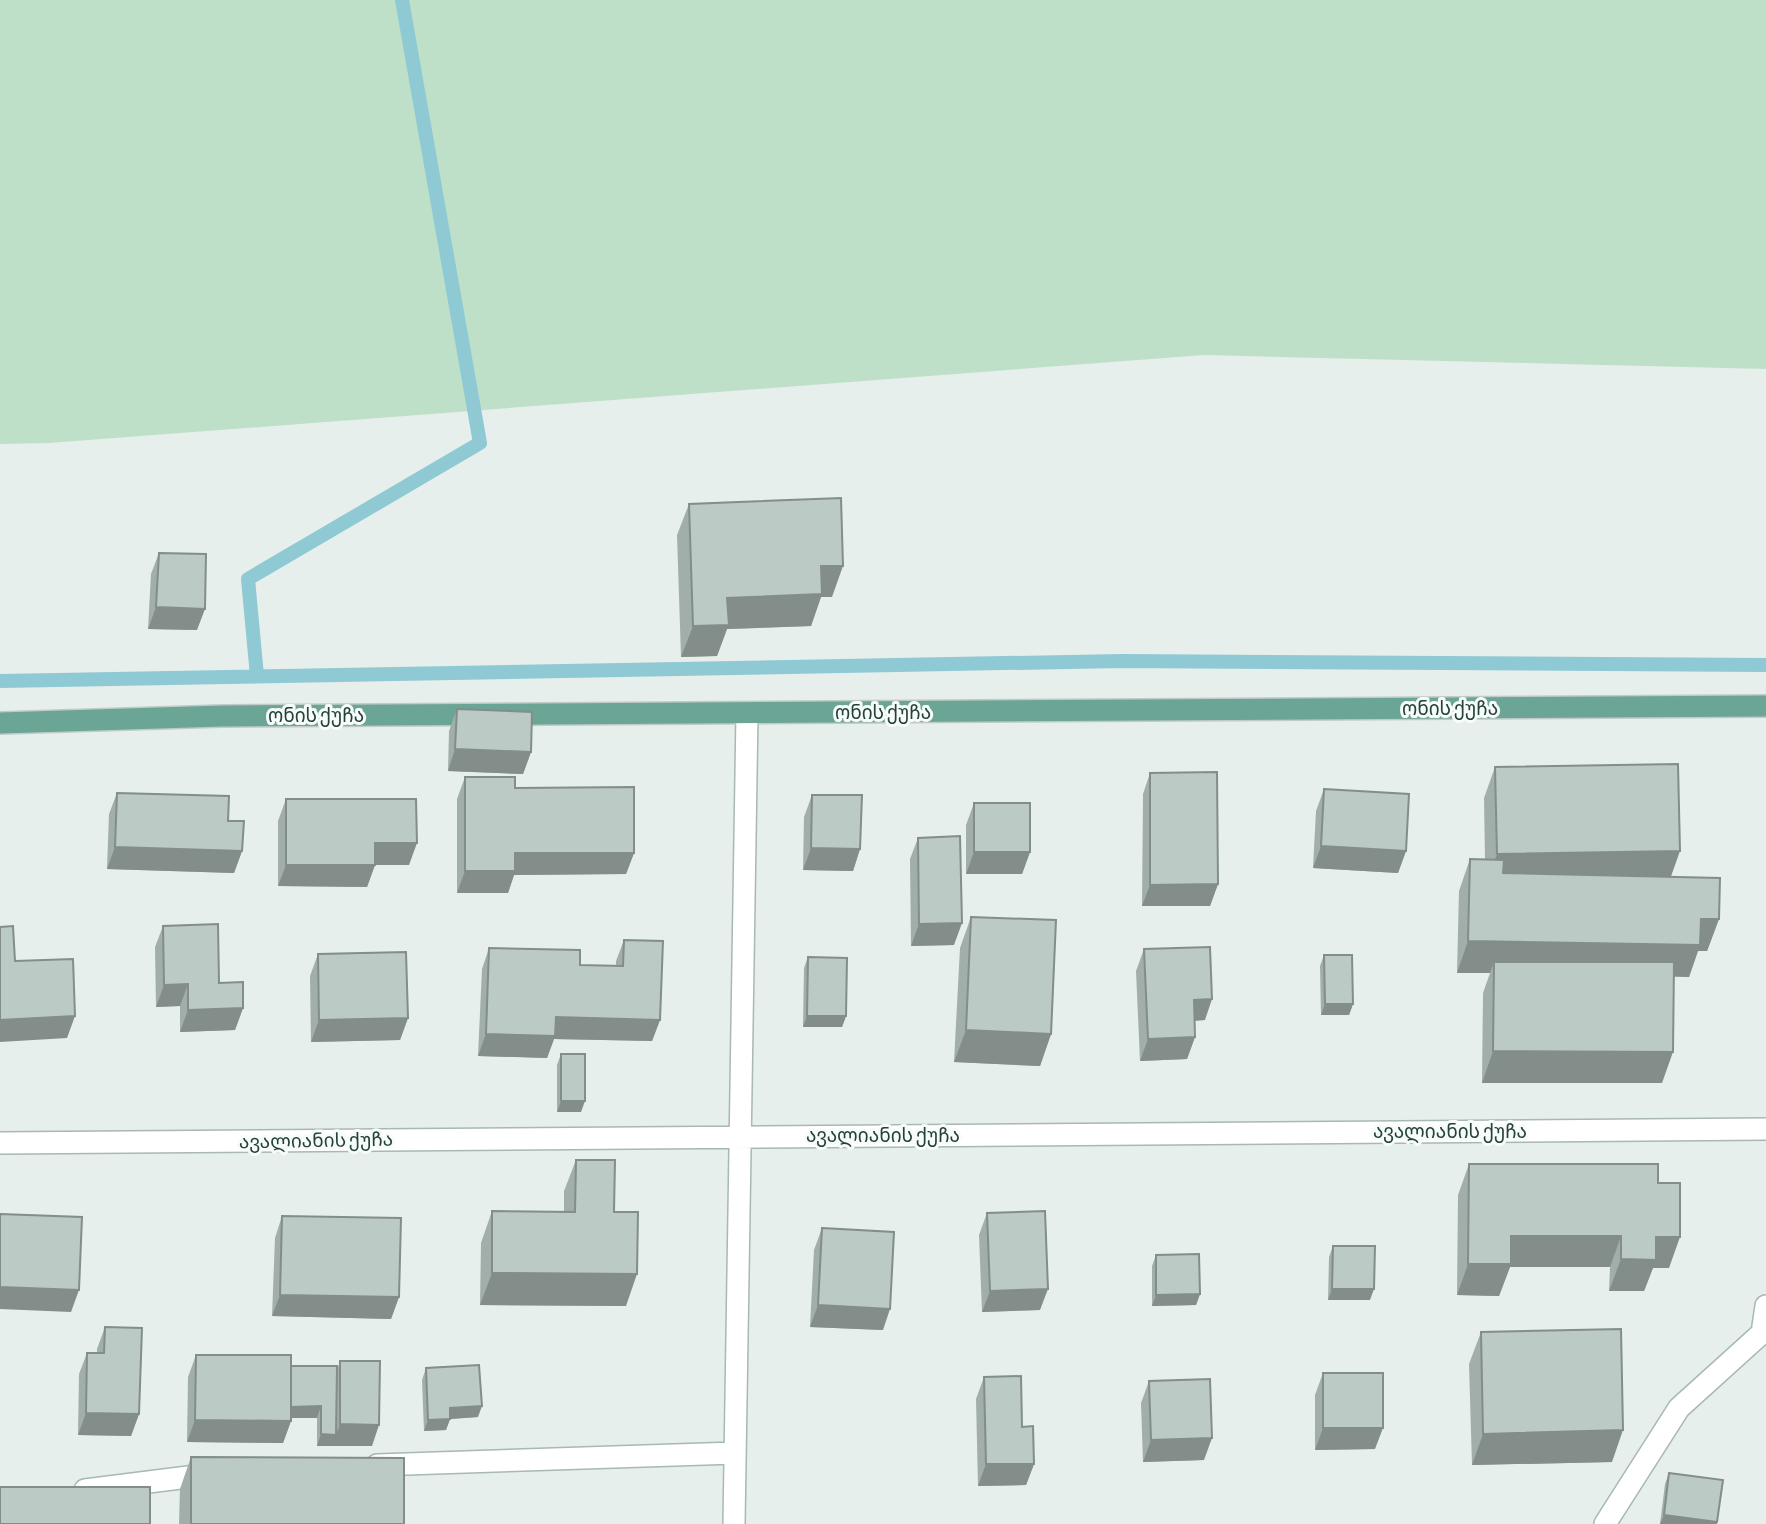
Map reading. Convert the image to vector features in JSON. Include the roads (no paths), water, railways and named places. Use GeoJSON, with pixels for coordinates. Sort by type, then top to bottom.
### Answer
{"type":"FeatureCollection","features":[{"type":"Feature","properties":{"kind":"main road","name":"ონის ქუჩა"},"geometry":{"type":"LineString","coordinates":[[0,723],[222,716],[1766,706]]}},
{"type":"Feature","properties":{"kind":"street"},"geometry":{"type":"LineString","coordinates":[[734,1524],[747,713]]}},
{"type":"Feature","properties":{"kind":"street","name":"ავალიანის ქუჩა"},"geometry":{"type":"LineString","coordinates":[[0,1143],[1766,1129]]}},
{"type":"Feature","properties":{"kind":"street"},"geometry":{"type":"LineString","coordinates":[[1605,1524],[1679,1408],[1764,1333],[1766,1306]]}},
{"type":"Feature","properties":{"kind":"street"},"geometry":{"type":"LineString","coordinates":[[360,1466],[736,1453]]}},
{"type":"Feature","properties":{"kind":"street"},"geometry":{"type":"LineString","coordinates":[[66,1492],[236,1471]]}},
{"type":"Feature","properties":{"kind":"waterway"},"geometry":{"type":"LineString","coordinates":[[257,676],[248,579],[480,443],[402,0]]}},
{"type":"Feature","properties":{"kind":"waterway"},"geometry":{"type":"LineString","coordinates":[[0,681],[1122,661],[1766,665]]}}]}
